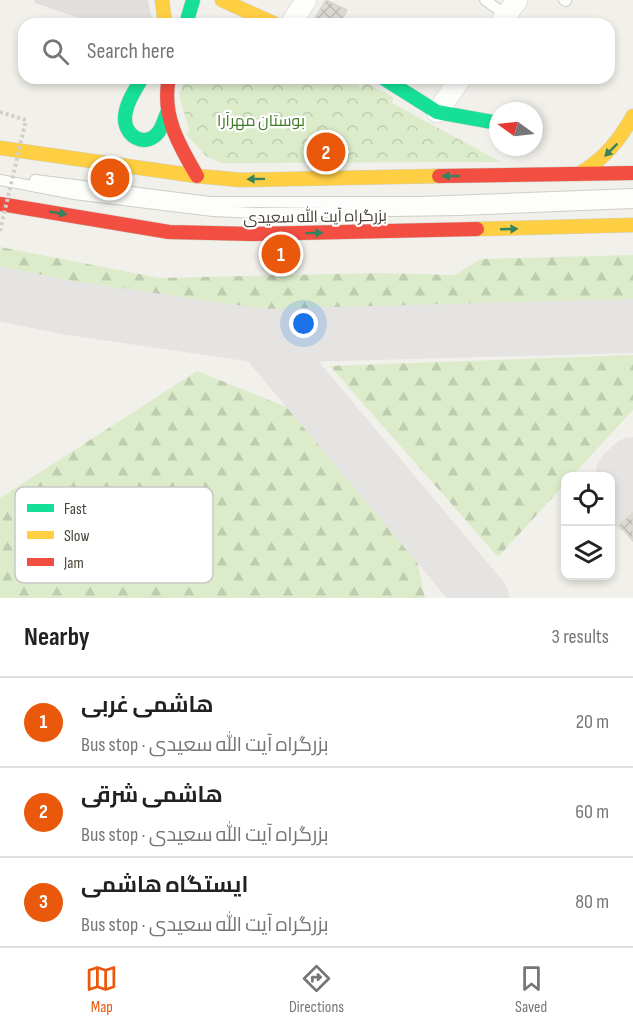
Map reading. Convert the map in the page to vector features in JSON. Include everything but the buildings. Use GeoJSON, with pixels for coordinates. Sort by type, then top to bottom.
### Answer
{"type":"FeatureCollection","features":[{"type":"Feature","properties":{"kind":"main road"},"geometry":{"type":"LineString","coordinates":[[162,0],[164,18]]}},
{"type":"Feature","properties":{"kind":"main road"},"geometry":{"type":"LineString","coordinates":[[188,18],[193,0]]}},
{"type":"Feature","properties":{"kind":"main road"},"geometry":{"type":"LineString","coordinates":[[222,0],[262,18]]}},
{"type":"Feature","properties":{"kind":"main road"},"geometry":{"type":"LineString","coordinates":[[139,84],[124,118],[126,131],[136,140],[147,140],[158,133],[167,113]]}},
{"type":"Feature","properties":{"kind":"main road"},"geometry":{"type":"LineString","coordinates":[[166,84],[167,113],[178,145],[196,176]]}},
{"type":"Feature","properties":{"kind":"main road"},"geometry":{"type":"LineString","coordinates":[[393,84],[437,112],[489,121]]}},
{"type":"Feature","properties":{"kind":"main road"},"geometry":{"type":"LineString","coordinates":[[579,174],[597,163],[617,144],[633,116]]}},
{"type":"Feature","properties":{"kind":"main road"},"geometry":{"type":"LineString","coordinates":[[0,148],[196,176],[255,180],[633,172]]}},
{"type":"Feature","properties":{"kind":"main road","name":"بزرگراه آیت الله سعیدی"},"geometry":{"type":"LineString","coordinates":[[0,204],[169,232],[276,233],[633,225]]}},
{"type":"Feature","properties":{"kind":"street"},"geometry":{"type":"LineString","coordinates":[[295,18],[306,0]]}},
{"type":"Feature","properties":{"kind":"street"},"geometry":{"type":"LineString","coordinates":[[437,112],[457,84]]}},
{"type":"Feature","properties":{"kind":"lane"},"geometry":{"type":"LineString","coordinates":[[485,0],[508,13]]}},
{"type":"Feature","properties":{"kind":"lane"},"geometry":{"type":"LineString","coordinates":[[0,172],[87,188],[210,202],[421,202],[633,194]]}},
{"type":"Feature","properties":{"kind":"lane"},"geometry":{"type":"LineString","coordinates":[[0,180],[74,194],[235,212],[460,210],[633,203]]}},
{"type":"Feature","properties":{"kind":"path"},"geometry":{"type":"LineString","coordinates":[[0,112],[26,120],[0,231]]}},
{"type":"Feature","properties":{"kind":"green space","name":"بوستان مهرآرا"},"geometry":{"type":"Polygon","coordinates":[[[183,84],[357,84],[361,88],[364,84],[369,84],[393,97],[392,103],[501,162],[222,163],[207,157],[186,134],[189,130],[179,95],[183,84]]]}},
{"type":"Feature","properties":{"kind":"green space"},"geometry":{"type":"Polygon","coordinates":[[[0,247],[160,278],[379,273],[455,275],[481,259],[633,255],[633,305],[313,317],[182,312],[0,284],[0,247]]]}},
{"type":"Feature","properties":{"kind":"green space"},"geometry":{"type":"Polygon","coordinates":[[[633,355],[633,410],[576,472],[561,472],[561,488],[498,557],[330,366],[633,355]]]}},
{"type":"Feature","properties":{"kind":"green space"},"geometry":{"type":"Polygon","coordinates":[[[197,371],[294,410],[415,551],[425,598],[0,598],[0,498],[15,488],[15,583],[213,583],[213,487],[17,487],[197,371]]]}},
{"type":"Feature","properties":{"kind":"shaded area"},"geometry":{"type":"Polygon","coordinates":[[[34,0],[148,0],[152,18],[79,18],[35,3],[34,0]]]}},
{"type":"Feature","properties":{"kind":"taxiway"},"geometry":{"type":"LineString","coordinates":[[0,294],[70,308],[262,336],[482,598]]}},
{"type":"Feature","properties":{"kind":"taxiway"},"geometry":{"type":"LineString","coordinates":[[262,336],[633,326]]}},
{"type":"Feature","properties":{"kind":"taxiway"},"geometry":{"type":"LineString","coordinates":[[633,464],[623,473],[624,499],[633,506]]}},
{"type":"Feature","properties":{"kind":"traffic: fast"},"geometry":{"type":"LineString","coordinates":[[188,18],[193,0]]}},
{"type":"Feature","properties":{"kind":"traffic: fast"},"geometry":{"type":"LineString","coordinates":[[139,84],[131,97],[125,117],[131,134],[140,140],[152,138],[160,130],[167,113]]}},
{"type":"Feature","properties":{"kind":"traffic: fast"},"geometry":{"type":"LineString","coordinates":[[393,84],[437,112],[489,121]]}},
{"type":"Feature","properties":{"kind":"traffic: slow"},"geometry":{"type":"LineString","coordinates":[[162,0],[164,18]]}},
{"type":"Feature","properties":{"kind":"traffic: slow"},"geometry":{"type":"LineString","coordinates":[[222,0],[262,18]]}},
{"type":"Feature","properties":{"kind":"traffic: slow"},"geometry":{"type":"LineString","coordinates":[[579,174],[610,149],[633,116]]}},
{"type":"Feature","properties":{"kind":"traffic: slow"},"geometry":{"type":"LineString","coordinates":[[0,148],[197,176],[241,180],[439,176]]}},
{"type":"Feature","properties":{"kind":"traffic: slow"},"geometry":{"type":"LineString","coordinates":[[477,229],[633,225]]}},
{"type":"Feature","properties":{"kind":"traffic: jam"},"geometry":{"type":"LineString","coordinates":[[168,84],[167,105],[173,129],[197,176]]}},
{"type":"Feature","properties":{"kind":"traffic: jam"},"geometry":{"type":"LineString","coordinates":[[439,176],[633,173]]}},
{"type":"Feature","properties":{"kind":"traffic: jam"},"geometry":{"type":"LineString","coordinates":[[0,204],[169,232],[252,234],[477,229]]}},
{"type":"Feature","properties":{"kind":"place","name":"هاشمی شرقی"},"geometry":{"type":"Point","coordinates":[326,152]}},
{"type":"Feature","properties":{"kind":"place","name":"ایستگاه هاشمی"},"geometry":{"type":"Point","coordinates":[110,178]}},
{"type":"Feature","properties":{"kind":"place","name":"هاشمی غربی"},"geometry":{"type":"Point","coordinates":[281,254]}}]}
